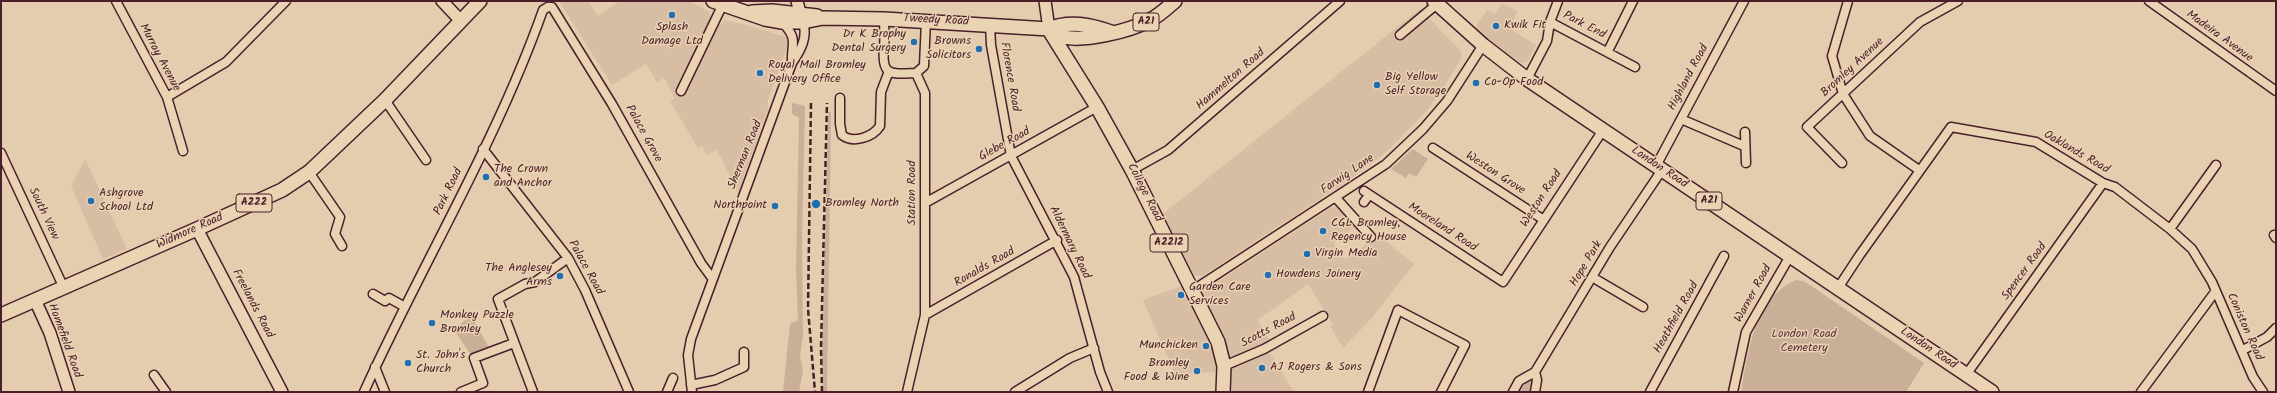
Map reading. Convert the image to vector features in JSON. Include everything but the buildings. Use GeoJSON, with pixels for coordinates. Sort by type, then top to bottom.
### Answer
{"type":"FeatureCollection","features":[{"type":"Feature","properties":{"kind":"main road","name":"Widmore Road"},"geometry":{"type":"LineString","coordinates":[[1,315],[63,286],[197,229],[282,190],[309,172],[385,100],[480,1]]}},
{"type":"Feature","properties":{"kind":"main road","name":"Tweedy Road"},"geometry":{"type":"LineString","coordinates":[[1049,29],[1060,36],[1097,36],[1151,20],[1171,2]]}},
{"type":"Feature","properties":{"kind":"main road","name":"London Road"},"geometry":{"type":"LineString","coordinates":[[1436,2],[1483,45],[1527,79],[1992,392]]}},
{"type":"Feature","properties":{"kind":"main road","name":"Tweedy Road"},"geometry":{"type":"LineString","coordinates":[[718,3],[765,19],[782,22],[801,17]]}},
{"type":"Feature","properties":{"kind":"main road","name":"Tweedy Road"},"geometry":{"type":"LineString","coordinates":[[747,12],[762,10],[801,17],[926,20],[1049,29],[1060,25],[1091,25],[1111,32]]}},
{"type":"Feature","properties":{"kind":"main road","name":"College Road"},"geometry":{"type":"LineString","coordinates":[[1049,29],[1097,107],[1132,170],[1218,342],[1224,366],[1223,392]]}},
{"type":"Feature","properties":{"kind":"main road"},"geometry":{"type":"LineString","coordinates":[[1066,56],[1070,44],[1079,37]]}},
{"type":"Feature","properties":{"kind":"street","name":"Murray Avenue"},"geometry":{"type":"LineString","coordinates":[[116,1],[168,97],[183,151]]}},
{"type":"Feature","properties":{"kind":"street"},"geometry":{"type":"LineString","coordinates":[[168,97],[226,62],[286,1]]}},
{"type":"Feature","properties":{"kind":"street"},"geometry":{"type":"LineString","coordinates":[[442,1],[461,21]]}},
{"type":"Feature","properties":{"kind":"street","name":"College Road"},"geometry":{"type":"LineString","coordinates":[[1045,1],[1049,29]]}},
{"type":"Feature","properties":{"kind":"street","name":"Hammelton Road"},"geometry":{"type":"LineString","coordinates":[[1132,170],[1168,150],[1340,1]]}},
{"type":"Feature","properties":{"kind":"street","name":"Park End"},"geometry":{"type":"LineString","coordinates":[[1527,79],[1547,40],[1550,22],[1558,1]]}},
{"type":"Feature","properties":{"kind":"street","name":"Park End"},"geometry":{"type":"LineString","coordinates":[[1608,51],[1632,1]]}},
{"type":"Feature","properties":{"kind":"street","name":"Highland Road"},"geometry":{"type":"LineString","coordinates":[[1659,168],[1681,120],[1744,1]]}},
{"type":"Feature","properties":{"kind":"street"},"geometry":{"type":"LineString","coordinates":[[1848,1],[1832,56],[1843,94],[1870,136],[1919,170]]}},
{"type":"Feature","properties":{"kind":"street","name":"Bromley Avenue"},"geometry":{"type":"LineString","coordinates":[[1842,163],[1807,127],[1920,22],[1958,1]]}},
{"type":"Feature","properties":{"kind":"street","name":"Madeira Avenue"},"geometry":{"type":"LineString","coordinates":[[2149,1],[2276,91]]}},
{"type":"Feature","properties":{"kind":"street"},"geometry":{"type":"LineString","coordinates":[[1400,35],[1436,2]]}},
{"type":"Feature","properties":{"kind":"street"},"geometry":{"type":"LineString","coordinates":[[681,91],[718,3]]}},
{"type":"Feature","properties":{"kind":"street","name":"Park Road"},"geometry":{"type":"LineString","coordinates":[[364,392],[483,149],[525,59],[543,10],[547,4]]}},
{"type":"Feature","properties":{"kind":"street","name":"Palace Grove"},"geometry":{"type":"LineString","coordinates":[[547,4],[552,8],[567,30],[612,104],[701,263],[712,278]]}},
{"type":"Feature","properties":{"kind":"street","name":"Sherman Road"},"geometry":{"type":"LineString","coordinates":[[792,63],[801,49],[801,17]]}},
{"type":"Feature","properties":{"kind":"street"},"geometry":{"type":"LineString","coordinates":[[884,19],[882,62],[889,71],[899,74],[916,73],[921,70],[925,62],[926,20]]}},
{"type":"Feature","properties":{"kind":"street","name":"Sherman Road"},"geometry":{"type":"LineString","coordinates":[[691,389],[688,355],[690,339],[777,108],[792,63],[795,43],[790,32],[782,22]]}},
{"type":"Feature","properties":{"kind":"street","name":"Park End"},"geometry":{"type":"LineString","coordinates":[[1550,22],[1608,51],[1635,67]]}},
{"type":"Feature","properties":{"kind":"street","name":"Florence Road"},"geometry":{"type":"LineString","coordinates":[[990,25],[991,44],[1011,156]]}},
{"type":"Feature","properties":{"kind":"street","name":"Farwig Lane"},"geometry":{"type":"LineString","coordinates":[[1193,290],[1386,164],[1423,129],[1447,101],[1483,45]]}},
{"type":"Feature","properties":{"kind":"street"},"geometry":{"type":"LineString","coordinates":[[840,98],[840,124],[842,134],[852,139],[870,135],[880,126],[881,92],[889,71]]}},
{"type":"Feature","properties":{"kind":"street","name":"Station Road"},"geometry":{"type":"LineString","coordinates":[[907,392],[924,316],[925,93],[916,73]]}},
{"type":"Feature","properties":{"kind":"street"},"geometry":{"type":"LineString","coordinates":[[385,100],[426,160]]}},
{"type":"Feature","properties":{"kind":"street","name":"Glebe Road"},"geometry":{"type":"LineString","coordinates":[[925,203],[1097,107]]}},
{"type":"Feature","properties":{"kind":"street"},"geometry":{"type":"LineString","coordinates":[[1681,120],[1744,146]]}},
{"type":"Feature","properties":{"kind":"street","name":"Oaklands Road"},"geometry":{"type":"LineString","coordinates":[[1838,288],[1919,170],[1951,127],[2036,142],[2103,183],[2116,187],[2170,229],[2192,249],[2212,282],[2215,292]]}},
{"type":"Feature","properties":{"kind":"street","name":"Weston Road"},"geometry":{"type":"LineString","coordinates":[[1503,282],[1603,130]]}},
{"type":"Feature","properties":{"kind":"street"},"geometry":{"type":"LineString","coordinates":[[1745,132],[1744,146],[1746,163]]}},
{"type":"Feature","properties":{"kind":"street","name":"Weston Grove"},"geometry":{"type":"LineString","coordinates":[[1433,148],[1544,220]]}},
{"type":"Feature","properties":{"kind":"street","name":"Palace Road"},"geometry":{"type":"LineString","coordinates":[[483,149],[568,258],[594,310],[629,392]]}},
{"type":"Feature","properties":{"kind":"street","name":"South View"},"geometry":{"type":"LineString","coordinates":[[1,153],[63,286]]}},
{"type":"Feature","properties":{"kind":"street","name":"Aldermary Road"},"geometry":{"type":"LineString","coordinates":[[1011,156],[1057,240],[1074,277],[1108,392]]}},
{"type":"Feature","properties":{"kind":"street"},"geometry":{"type":"LineString","coordinates":[[2170,229],[2216,165]]}},
{"type":"Feature","properties":{"kind":"street","name":"Hope Park"},"geometry":{"type":"LineString","coordinates":[[1513,392],[1522,378],[1535,372],[1659,168]]}},
{"type":"Feature","properties":{"kind":"street"},"geometry":{"type":"LineString","coordinates":[[309,172],[340,217],[335,234],[342,246]]}},
{"type":"Feature","properties":{"kind":"street","name":"Spencer Road"},"geometry":{"type":"LineString","coordinates":[[1966,375],[2103,183]]}},
{"type":"Feature","properties":{"kind":"street","name":"Mooreland Road"},"geometry":{"type":"LineString","coordinates":[[1365,196],[1503,282]]}},
{"type":"Feature","properties":{"kind":"street"},"geometry":{"type":"LineString","coordinates":[[1336,198],[1371,237]]}},
{"type":"Feature","properties":{"kind":"street","name":"Freelands Road"},"geometry":{"type":"LineString","coordinates":[[197,229],[282,392]]}},
{"type":"Feature","properties":{"kind":"street","name":"Ronalds Road"},"geometry":{"type":"LineString","coordinates":[[924,316],[1057,240]]}},
{"type":"Feature","properties":{"kind":"street","name":"Heathfield Road"},"geometry":{"type":"LineString","coordinates":[[1650,392],[1724,256]]}},
{"type":"Feature","properties":{"kind":"street","name":"Warner Road"},"geometry":{"type":"LineString","coordinates":[[1733,392],[1746,332],[1790,256]]}},
{"type":"Feature","properties":{"kind":"street"},"geometry":{"type":"LineString","coordinates":[[533,392],[498,299],[525,284],[535,282],[568,258]]}},
{"type":"Feature","properties":{"kind":"street"},"geometry":{"type":"LineString","coordinates":[[1592,277],[1643,307]]}},
{"type":"Feature","properties":{"kind":"street"},"geometry":{"type":"LineString","coordinates":[[2142,392],[2215,292]]}},
{"type":"Feature","properties":{"kind":"street","name":"Coniston Road"},"geometry":{"type":"LineString","coordinates":[[2215,292],[2222,303],[2243,350],[2253,377],[2263,392]]}},
{"type":"Feature","properties":{"kind":"street"},"geometry":{"type":"LineString","coordinates":[[373,294],[385,301],[390,298],[405,307]]}},
{"type":"Feature","properties":{"kind":"street","name":"Homefield Road"},"geometry":{"type":"LineString","coordinates":[[35,300],[50,333],[69,392]]}},
{"type":"Feature","properties":{"kind":"street"},"geometry":{"type":"LineString","coordinates":[[1368,392],[1398,310],[1464,345],[1441,392]]}},
{"type":"Feature","properties":{"kind":"street","name":"Scotts Road"},"geometry":{"type":"LineString","coordinates":[[1224,366],[1264,349],[1323,316]]}},
{"type":"Feature","properties":{"kind":"street"},"geometry":{"type":"LineString","coordinates":[[2243,350],[2267,337],[2276,328]]}},
{"type":"Feature","properties":{"kind":"street"},"geometry":{"type":"LineString","coordinates":[[461,392],[483,383],[474,358],[514,343]]}},
{"type":"Feature","properties":{"kind":"street"},"geometry":{"type":"LineString","coordinates":[[1015,392],[1052,368],[1094,348]]}},
{"type":"Feature","properties":{"kind":"street"},"geometry":{"type":"LineString","coordinates":[[691,389],[744,367],[744,352]]}},
{"type":"Feature","properties":{"kind":"street"},"geometry":{"type":"LineString","coordinates":[[375,367],[385,392]]}},
{"type":"Feature","properties":{"kind":"street"},"geometry":{"type":"LineString","coordinates":[[1535,372],[1537,380],[1535,392]]}},
{"type":"Feature","properties":{"kind":"street"},"geometry":{"type":"LineString","coordinates":[[154,375],[166,392]]}},
{"type":"Feature","properties":{"kind":"street"},"geometry":{"type":"LineString","coordinates":[[668,392],[673,378]]}},
{"type":"Feature","properties":{"kind":"shaded area"},"geometry":{"type":"Polygon","coordinates":[[[559,1],[588,1],[598,16],[620,1],[689,1],[708,11],[712,19],[679,89],[684,97],[718,26],[726,20],[757,28],[786,37],[788,39],[789,42],[768,100],[768,109],[738,192],[717,150],[707,155],[702,146],[698,148],[670,101],[675,98],[664,78],[657,82],[646,64],[612,85],[559,1]]]}},
{"type":"Feature","properties":{"kind":"shaded area"},"geometry":{"type":"Polygon","coordinates":[[[1502,3],[1517,11],[1510,29],[1536,45],[1527,62],[1521,63],[1474,30],[1487,10],[1495,14],[1502,3]]]}},
{"type":"Feature","properties":{"kind":"shaded area"},"geometry":{"type":"Polygon","coordinates":[[[1420,9],[1461,51],[1462,57],[1441,92],[1424,114],[1386,152],[1356,175],[1202,276],[1194,275],[1163,214],[1420,9]]]}},
{"type":"Feature","properties":{"kind":"shaded area","name":"Ashgrove School Ltd"},"geometry":{"type":"Polygon","coordinates":[[[85,159],[127,249],[103,259],[71,186],[85,159]]]}},
{"type":"Feature","properties":{"kind":"shaded area"},"geometry":{"type":"Polygon","coordinates":[[[1332,207],[1338,207],[1354,227],[1334,243],[1345,259],[1379,235],[1414,264],[1371,319],[1343,348],[1330,326],[1333,324],[1308,284],[1258,320],[1272,344],[1267,348],[1294,392],[1223,392],[1224,366],[1196,296],[1332,207]]]}},
{"type":"Feature","properties":{"kind":"shaded area"},"geometry":{"type":"Polygon","coordinates":[[[1185,285],[1216,351],[1218,372],[1175,374],[1143,300],[1185,285]]]}},
{"type":"Feature","properties":{"kind":"green space"},"geometry":{"type":"Polygon","coordinates":[[[792,103],[805,106],[802,239],[803,336],[800,356],[803,371],[799,392],[783,392],[790,324],[798,320],[796,269],[799,118],[792,114],[792,103]]]}},
{"type":"Feature","properties":{"kind":"green space"},"geometry":{"type":"Polygon","coordinates":[[[828,112],[831,112],[827,392],[823,392],[822,364],[828,112]]]}},
{"type":"Feature","properties":{"kind":"green space"},"geometry":{"type":"Polygon","coordinates":[[[1413,149],[1428,159],[1416,177],[1409,173],[1406,178],[1391,169],[1413,149]]]}},
{"type":"Feature","properties":{"kind":"green space","name":"London Road Cemetery"},"geometry":{"type":"Polygon","coordinates":[[[1796,280],[1804,281],[1924,363],[1906,392],[1741,392],[1750,344],[1762,313],[1771,299],[1782,288],[1796,280]]]}},
{"type":"Feature","properties":{"kind":"green space"},"geometry":{"type":"Polygon","coordinates":[[[471,315],[489,348],[471,355],[454,330],[471,315]]]}},
{"type":"Feature","properties":{"kind":"green space"},"geometry":{"type":"Polygon","coordinates":[[[1528,379],[1531,379],[1533,383],[1530,392],[1518,392],[1528,379]]]}},
{"type":"Feature","properties":{"kind":"railway"},"geometry":{"type":"LineString","coordinates":[[811,103],[808,309],[815,392]]}},
{"type":"Feature","properties":{"kind":"railway"},"geometry":{"type":"LineString","coordinates":[[822,392],[821,348],[827,103]]}},
{"type":"Feature","properties":{"kind":"place","name":"Splash Damage Ltd"},"geometry":{"type":"Point","coordinates":[672,15]}},
{"type":"Feature","properties":{"kind":"place","name":"Kwik Fit"},"geometry":{"type":"Point","coordinates":[1496,26]}},
{"type":"Feature","properties":{"kind":"place","name":"Dr K Brophy Dental Surgery"},"geometry":{"type":"Point","coordinates":[914,42]}},
{"type":"Feature","properties":{"kind":"place","name":"Browns Solicitors"},"geometry":{"type":"Point","coordinates":[979,49]}},
{"type":"Feature","properties":{"kind":"place","name":"Royal Mail Bromley Delivery Office"},"geometry":{"type":"Point","coordinates":[760,73]}},
{"type":"Feature","properties":{"kind":"place","name":"Co-Op Food"},"geometry":{"type":"Point","coordinates":[1476,83]}},
{"type":"Feature","properties":{"kind":"place","name":"Big Yellow Self Storage"},"geometry":{"type":"Point","coordinates":[1377,85]}},
{"type":"Feature","properties":{"kind":"place","name":"The Crown and Anchor"},"geometry":{"type":"Point","coordinates":[486,177]}},
{"type":"Feature","properties":{"kind":"place","name":"Ashgrove School Ltd"},"geometry":{"type":"Point","coordinates":[91,201]}},
{"type":"Feature","properties":{"kind":"place","name":"Bromley North"},"geometry":{"type":"Point","coordinates":[816,204]}},
{"type":"Feature","properties":{"kind":"place","name":"Northpoint"},"geometry":{"type":"Point","coordinates":[775,206]}},
{"type":"Feature","properties":{"kind":"place","name":"CGL Bromley, Regency House"},"geometry":{"type":"Point","coordinates":[1323,231]}},
{"type":"Feature","properties":{"kind":"place","name":"Virgin Media"},"geometry":{"type":"Point","coordinates":[1307,254]}},
{"type":"Feature","properties":{"kind":"place","name":"Howdens Joinery"},"geometry":{"type":"Point","coordinates":[1268,275]}},
{"type":"Feature","properties":{"kind":"place","name":"The Anglesey Arms"},"geometry":{"type":"Point","coordinates":[560,276]}},
{"type":"Feature","properties":{"kind":"place","name":"Garden Care Services"},"geometry":{"type":"Point","coordinates":[1181,295]}},
{"type":"Feature","properties":{"kind":"place","name":"Monkey Puzzle Bromley"},"geometry":{"type":"Point","coordinates":[432,323]}},
{"type":"Feature","properties":{"kind":"place","name":"Munchicken"},"geometry":{"type":"Point","coordinates":[1206,346]}},
{"type":"Feature","properties":{"kind":"place","name":"St. John's Church"},"geometry":{"type":"Point","coordinates":[408,363]}},
{"type":"Feature","properties":{"kind":"place","name":"AJ Rogers & Sons"},"geometry":{"type":"Point","coordinates":[1262,368]}},
{"type":"Feature","properties":{"kind":"place","name":"Bromley Food & Wine"},"geometry":{"type":"Point","coordinates":[1197,371]}}]}
